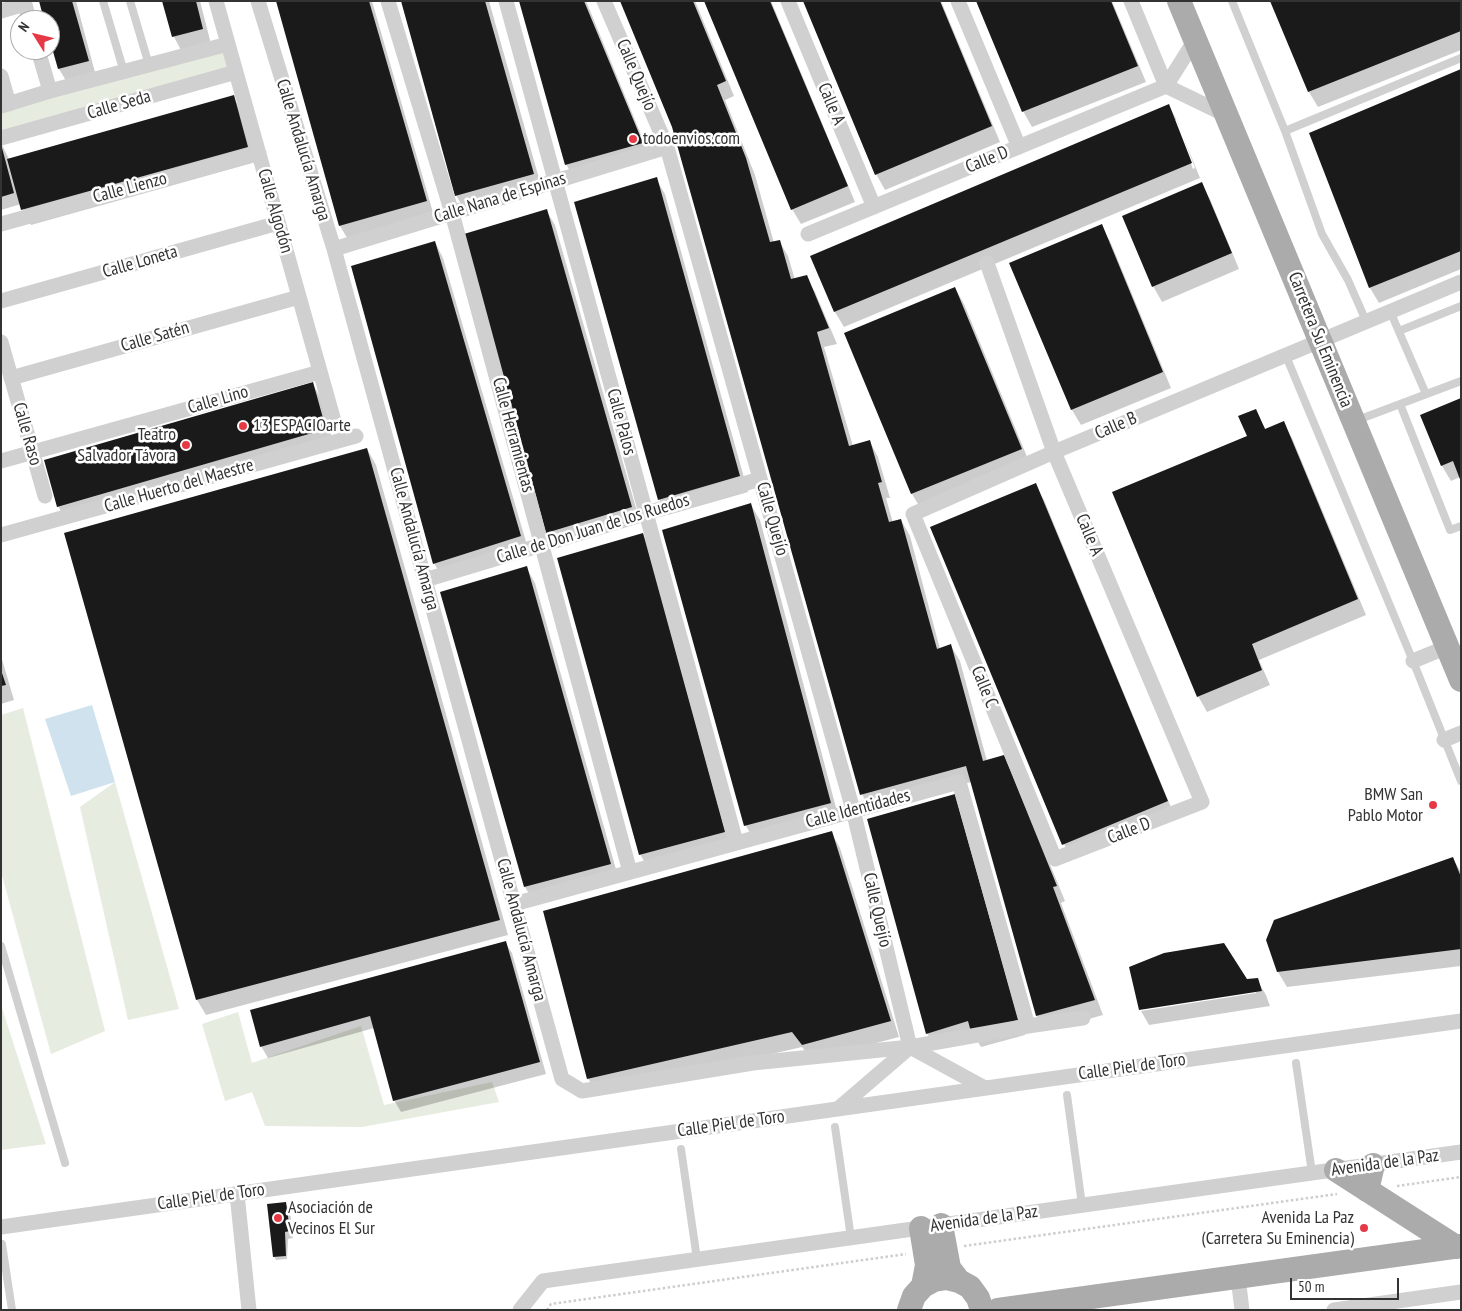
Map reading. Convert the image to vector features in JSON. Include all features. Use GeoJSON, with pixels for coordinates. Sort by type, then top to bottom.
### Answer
{"type":"FeatureCollection","features":[{"type":"Feature","properties":{"kind":"main road","name":"Carretera Su Eminencia"},"geometry":{"type":"LineString","coordinates":[[1179,1],[1461,680]]}},
{"type":"Feature","properties":{"kind":"main road"},"geometry":{"type":"LineString","coordinates":[[1367,1190],[1373,1165]]}},
{"type":"Feature","properties":{"kind":"main road"},"geometry":{"type":"LineString","coordinates":[[1336,1170],[1459,1247]]}},
{"type":"Feature","properties":{"kind":"main road"},"geometry":{"type":"LineString","coordinates":[[931,1227],[935,1250],[959,1281]]}},
{"type":"Feature","properties":{"kind":"main road"},"geometry":{"type":"LineString","coordinates":[[998,1310],[1459,1247]]}},
{"type":"Feature","properties":{"kind":"main road"},"geometry":{"type":"LineString","coordinates":[[923,1286],[927,1264],[935,1250]]}},
{"type":"Feature","properties":{"kind":"main road"},"geometry":{"type":"LineString","coordinates":[[909,1310],[914,1296],[923,1286],[934,1280],[947,1278],[959,1281],[970,1288],[978,1298],[982,1310]]}},
{"type":"Feature","properties":{"kind":"street","name":"Calle Algodón"},"geometry":{"type":"LineString","coordinates":[[216,1],[334,421]]}},
{"type":"Feature","properties":{"kind":"street","name":"Calle Andalucía Amarga"},"geometry":{"type":"LineString","coordinates":[[258,1],[334,250],[562,1080],[582,1090],[753,1063],[910,1047]]}},
{"type":"Feature","properties":{"kind":"street","name":"Calle Herramientas"},"geometry":{"type":"LineString","coordinates":[[388,1],[452,213],[630,872]]}},
{"type":"Feature","properties":{"kind":"street","name":"Calle Palos"},"geometry":{"type":"LineString","coordinates":[[506,1],[736,842]]}},
{"type":"Feature","properties":{"kind":"street","name":"Calle Quejío"},"geometry":{"type":"LineString","coordinates":[[604,1],[667,148],[854,810],[910,1047]]}},
{"type":"Feature","properties":{"kind":"street","name":"Calle A"},"geometry":{"type":"LineString","coordinates":[[788,1],[874,207]]}},
{"type":"Feature","properties":{"kind":"street"},"geometry":{"type":"LineString","coordinates":[[958,1],[1019,147]]}},
{"type":"Feature","properties":{"kind":"street"},"geometry":{"type":"LineString","coordinates":[[1131,1],[1166,86],[1226,115]]}},
{"type":"Feature","properties":{"kind":"street"},"geometry":{"type":"LineString","coordinates":[[1,11],[25,4],[27,10]]}},
{"type":"Feature","properties":{"kind":"street"},"geometry":{"type":"LineString","coordinates":[[1166,86],[1195,40]]}},
{"type":"Feature","properties":{"kind":"street","name":"Calle Seda"},"geometry":{"type":"LineString","coordinates":[[5,105],[50,91],[228,44]]}},
{"type":"Feature","properties":{"kind":"street"},"geometry":{"type":"LineString","coordinates":[[41,60],[50,91]]}},
{"type":"Feature","properties":{"kind":"street","name":"Calle Seda"},"geometry":{"type":"LineString","coordinates":[[1,138],[236,72]]}},
{"type":"Feature","properties":{"kind":"street"},"geometry":{"type":"LineString","coordinates":[[1,76],[5,105]]}},
{"type":"Feature","properties":{"kind":"street","name":"Calle D"},"geometry":{"type":"LineString","coordinates":[[808,234],[1166,86]]}},
{"type":"Feature","properties":{"kind":"street","name":"Calle Nana de Espinas"},"geometry":{"type":"LineString","coordinates":[[334,250],[667,148]]}},
{"type":"Feature","properties":{"kind":"street","name":"Calle Lienzo"},"geometry":{"type":"LineString","coordinates":[[1,224],[258,153]]}},
{"type":"Feature","properties":{"kind":"street","name":"Calle Loneta"},"geometry":{"type":"LineString","coordinates":[[1,301],[278,223]]}},
{"type":"Feature","properties":{"kind":"street","name":"Calle A"},"geometry":{"type":"LineString","coordinates":[[987,263],[1054,452],[1202,802]]}},
{"type":"Feature","properties":{"kind":"street","name":"Calle B"},"geometry":{"type":"LineString","coordinates":[[913,514],[1054,452],[1461,282]]}},
{"type":"Feature","properties":{"kind":"street","name":"Calle Satén"},"geometry":{"type":"LineString","coordinates":[[11,378],[299,297]]}},
{"type":"Feature","properties":{"kind":"street","name":"Calle Raso"},"geometry":{"type":"LineString","coordinates":[[1,342],[45,496]]}},
{"type":"Feature","properties":{"kind":"street","name":"Calle Lino"},"geometry":{"type":"LineString","coordinates":[[1,461],[320,372]]}},
{"type":"Feature","properties":{"kind":"street","name":"Calle Huerto del Maestre"},"geometry":{"type":"LineString","coordinates":[[1,535],[356,436]]}},
{"type":"Feature","properties":{"kind":"street","name":"Calle de Don Juan de los Ruedos"},"geometry":{"type":"LineString","coordinates":[[425,580],[760,479]]}},
{"type":"Feature","properties":{"kind":"street","name":"Calle C"},"geometry":{"type":"LineString","coordinates":[[913,514],[1055,859]]}},
{"type":"Feature","properties":{"kind":"street"},"geometry":{"type":"LineString","coordinates":[[1413,661],[1447,647]]}},
{"type":"Feature","properties":{"kind":"street"},"geometry":{"type":"LineString","coordinates":[[1444,740],[1461,733]]}},
{"type":"Feature","properties":{"kind":"street","name":"Calle Identidades"},"geometry":{"type":"LineString","coordinates":[[514,904],[959,782],[1028,1026]]}},
{"type":"Feature","properties":{"kind":"street","name":"Calle D"},"geometry":{"type":"LineString","coordinates":[[1055,859],[1202,802]]}},
{"type":"Feature","properties":{"kind":"street"},"geometry":{"type":"LineString","coordinates":[[839,1108],[910,1047],[1083,1018]]}},
{"type":"Feature","properties":{"kind":"street","name":"Calle Piel de Toro"},"geometry":{"type":"LineString","coordinates":[[1,1227],[1461,1021]]}},
{"type":"Feature","properties":{"kind":"street"},"geometry":{"type":"LineString","coordinates":[[910,1047],[985,1088]]}},
{"type":"Feature","properties":{"kind":"street","name":"Avenida de la Paz"},"geometry":{"type":"LineString","coordinates":[[520,1310],[543,1281],[1461,1152]]}},
{"type":"Feature","properties":{"kind":"street"},"geometry":{"type":"LineString","coordinates":[[237,1194],[249,1310]]}},
{"type":"Feature","properties":{"kind":"street"},"geometry":{"type":"LineString","coordinates":[[1238,1277],[1242,1310]]}},
{"type":"Feature","properties":{"kind":"street"},"geometry":{"type":"LineString","coordinates":[[1334,1310],[1461,1292]]}},
{"type":"Feature","properties":{"kind":"lane"},"geometry":{"type":"LineString","coordinates":[[103,1],[124,72]]}},
{"type":"Feature","properties":{"kind":"lane"},"geometry":{"type":"LineString","coordinates":[[130,1],[149,65]]}},
{"type":"Feature","properties":{"kind":"lane"},"geometry":{"type":"LineString","coordinates":[[1232,1],[1285,131],[1322,234],[1348,280],[1366,321]]}},
{"type":"Feature","properties":{"kind":"lane"},"geometry":{"type":"LineString","coordinates":[[1285,131],[1461,58]]}},
{"type":"Feature","properties":{"kind":"lane"},"geometry":{"type":"LineString","coordinates":[[1399,331],[1461,306]]}},
{"type":"Feature","properties":{"kind":"lane"},"geometry":{"type":"LineString","coordinates":[[1390,311],[1426,394]]}},
{"type":"Feature","properties":{"kind":"lane"},"geometry":{"type":"LineString","coordinates":[[1286,356],[1461,781]]}},
{"type":"Feature","properties":{"kind":"lane"},"geometry":{"type":"LineString","coordinates":[[1354,422],[1461,381]]}},
{"type":"Feature","properties":{"kind":"lane"},"geometry":{"type":"LineString","coordinates":[[1400,404],[1450,530],[1461,526]]}},
{"type":"Feature","properties":{"kind":"lane"},"geometry":{"type":"LineString","coordinates":[[1,946],[65,1163]]}},
{"type":"Feature","properties":{"kind":"lane"},"geometry":{"type":"LineString","coordinates":[[1296,1063],[1312,1173]]}},
{"type":"Feature","properties":{"kind":"lane"},"geometry":{"type":"LineString","coordinates":[[1067,1095],[1082,1205]]}},
{"type":"Feature","properties":{"kind":"lane"},"geometry":{"type":"LineString","coordinates":[[835,1127],[851,1238]]}},
{"type":"Feature","properties":{"kind":"lane"},"geometry":{"type":"LineString","coordinates":[[681,1149],[698,1259]]}},
{"type":"Feature","properties":{"kind":"lane"},"geometry":{"type":"LineString","coordinates":[[2,1244],[12,1310]]}},
{"type":"Feature","properties":{"kind":"path"},"geometry":{"type":"LineString","coordinates":[[1395,1186],[1461,1177]]}},
{"type":"Feature","properties":{"kind":"path"},"geometry":{"type":"LineString","coordinates":[[547,1310],[552,1304],[1337,1194]]}},
{"type":"Feature","properties":{"kind":"shaded area"},"geometry":{"type":"Polygon","coordinates":[[[226,49],[230,69],[1,134],[1,110],[226,49]]]}},
{"type":"Feature","properties":{"kind":"shaded area"},"geometry":{"type":"Polygon","coordinates":[[[23,708],[105,1031],[51,1054],[1,872],[1,715],[23,708]]]}},
{"type":"Feature","properties":{"kind":"shaded area"},"geometry":{"type":"Polygon","coordinates":[[[115,782],[179,1009],[128,1020],[80,807],[115,782]]]}},
{"type":"Feature","properties":{"kind":"shaded area"},"geometry":{"type":"Polygon","coordinates":[[[1,1005],[46,1144],[1,1150],[1,1005]]]}},
{"type":"Feature","properties":{"kind":"shaded area"},"geometry":{"type":"Polygon","coordinates":[[[238,1012],[252,1063],[361,1026],[384,1105],[492,1082],[499,1102],[362,1127],[265,1126],[252,1092],[225,1101],[202,1024],[238,1012]]]}},
{"type":"Feature","properties":{"kind":"water"},"geometry":{"type":"Polygon","coordinates":[[[92,705],[115,782],[71,796],[45,719],[92,705]]]}},
{"type":"Feature","properties":{"kind":"building"},"geometry":{"type":"Polygon","coordinates":[[[39,1],[72,1],[89,61],[58,69],[55,60],[60,60],[60,10],[41,10],[39,1]]]}},
{"type":"Feature","properties":{"kind":"building"},"geometry":{"type":"Polygon","coordinates":[[[162,1],[196,1],[203,29],[172,37],[162,1]]]}},
{"type":"Feature","properties":{"kind":"building"},"geometry":{"type":"Polygon","coordinates":[[[276,1],[369,1],[427,201],[339,226],[276,1]]]}},
{"type":"Feature","properties":{"kind":"building"},"geometry":{"type":"Polygon","coordinates":[[[401,1],[485,1],[534,174],[455,196],[401,1]]]}},
{"type":"Feature","properties":{"kind":"building"},"geometry":{"type":"Polygon","coordinates":[[[519,1],[584,1],[643,143],[565,165],[519,1]]]}},
{"type":"Feature","properties":{"kind":"building"},"geometry":{"type":"Polygon","coordinates":[[[620,1],[693,1],[726,81],[717,85],[746,158],[770,242],[780,240],[791,279],[807,275],[829,328],[817,332],[849,446],[870,440],[882,482],[878,483],[889,522],[901,519],[937,649],[951,644],[983,761],[1004,755],[1057,886],[1053,887],[1095,1000],[1036,1016],[966,766],[860,795],[672,127],[620,1]]]}},
{"type":"Feature","properties":{"kind":"building"},"geometry":{"type":"Polygon","coordinates":[[[704,1],[770,1],[848,186],[791,210],[704,1]]]}},
{"type":"Feature","properties":{"kind":"building"},"geometry":{"type":"Polygon","coordinates":[[[803,1],[940,1],[992,126],[875,175],[803,1]]]}},
{"type":"Feature","properties":{"kind":"building"},"geometry":{"type":"Polygon","coordinates":[[[976,1],[1111,1],[1138,66],[1022,112],[976,1]]]}},
{"type":"Feature","properties":{"kind":"building"},"geometry":{"type":"Polygon","coordinates":[[[1270,1],[1461,1],[1461,31],[1308,92],[1270,1]]]}},
{"type":"Feature","properties":{"kind":"building"},"geometry":{"type":"Polygon","coordinates":[[[1461,69],[1461,251],[1369,288],[1309,133],[1461,69]]]}},
{"type":"Feature","properties":{"kind":"building"},"geometry":{"type":"Polygon","coordinates":[[[234,95],[248,147],[21,210],[7,159],[234,95]]]}},
{"type":"Feature","properties":{"kind":"building"},"geometry":{"type":"Polygon","coordinates":[[[1169,104],[1192,163],[834,312],[810,256],[1169,104]]]}},
{"type":"Feature","properties":{"kind":"building"},"geometry":{"type":"Polygon","coordinates":[[[1,144],[14,193],[1,197],[1,144]]]}},
{"type":"Feature","properties":{"kind":"building"},"geometry":{"type":"Polygon","coordinates":[[[657,177],[740,476],[658,500],[574,202],[657,177]]]}},
{"type":"Feature","properties":{"kind":"building"},"geometry":{"type":"Polygon","coordinates":[[[1202,182],[1232,253],[1152,287],[1122,216],[1202,182]]]}},
{"type":"Feature","properties":{"kind":"building"},"geometry":{"type":"Polygon","coordinates":[[[547,209],[632,507],[546,533],[464,234],[547,209]]]}},
{"type":"Feature","properties":{"kind":"building"},"geometry":{"type":"Polygon","coordinates":[[[1102,224],[1163,372],[1071,410],[1009,263],[1102,224]]]}},
{"type":"Feature","properties":{"kind":"building"},"geometry":{"type":"Polygon","coordinates":[[[435,241],[521,536],[433,564],[351,266],[435,241]]]}},
{"type":"Feature","properties":{"kind":"building"},"geometry":{"type":"Polygon","coordinates":[[[955,287],[1022,449],[911,494],[844,333],[955,287]]]}},
{"type":"Feature","properties":{"kind":"building"},"geometry":{"type":"Polygon","coordinates":[[[313,382],[326,429],[57,507],[44,460],[313,382]]]}},
{"type":"Feature","properties":{"kind":"building"},"geometry":{"type":"Polygon","coordinates":[[[1461,398],[1461,482],[1453,461],[1441,466],[1420,415],[1461,398]]]}},
{"type":"Feature","properties":{"kind":"building"},"geometry":{"type":"Polygon","coordinates":[[[1256,409],[1265,429],[1284,421],[1358,599],[1252,644],[1262,670],[1197,697],[1112,492],[1247,436],[1238,416],[1256,409]]]}},
{"type":"Feature","properties":{"kind":"building"},"geometry":{"type":"Polygon","coordinates":[[[367,448],[500,920],[196,1000],[64,533],[367,448]]]}},
{"type":"Feature","properties":{"kind":"building"},"geometry":{"type":"Polygon","coordinates":[[[1036,483],[1168,801],[1062,845],[930,527],[1036,483]]]}},
{"type":"Feature","properties":{"kind":"building"},"geometry":{"type":"Polygon","coordinates":[[[751,503],[831,803],[744,826],[662,530],[751,503]]]}},
{"type":"Feature","properties":{"kind":"building"},"geometry":{"type":"Polygon","coordinates":[[[643,533],[725,832],[639,855],[557,558],[643,533]]]}},
{"type":"Feature","properties":{"kind":"building"},"geometry":{"type":"Polygon","coordinates":[[[527,566],[611,864],[524,887],[440,592],[527,566]]]}},
{"type":"Feature","properties":{"kind":"building"},"geometry":{"type":"Polygon","coordinates":[[[1,670],[6,685],[1,686],[1,670]]]}},
{"type":"Feature","properties":{"kind":"building"},"geometry":{"type":"Polygon","coordinates":[[[955,794],[1018,1020],[971,1032],[968,1021],[926,1034],[867,819],[955,794]]]}},
{"type":"Feature","properties":{"kind":"building"},"geometry":{"type":"Polygon","coordinates":[[[832,831],[891,1021],[802,1045],[792,1032],[587,1079],[543,911],[832,831]]]}},
{"type":"Feature","properties":{"kind":"building"},"geometry":{"type":"Polygon","coordinates":[[[1453,857],[1461,877],[1461,949],[1277,972],[1266,940],[1274,920],[1453,857]]]}},
{"type":"Feature","properties":{"kind":"building"},"geometry":{"type":"Polygon","coordinates":[[[506,941],[540,1062],[393,1101],[370,1016],[260,1047],[250,1010],[506,941]]]}},
{"type":"Feature","properties":{"kind":"building"},"geometry":{"type":"Polygon","coordinates":[[[1224,943],[1247,979],[1258,978],[1262,991],[1139,1010],[1129,967],[1164,953],[1224,943]]]}},
{"type":"Feature","properties":{"kind":"building","name":"Asociación de Vecinos El Sur"},"geometry":{"type":"Polygon","coordinates":[[[286,1202],[290,1231],[285,1232],[286,1256],[273,1257],[267,1204],[286,1202]]]}},
{"type":"Feature","properties":{"kind":"place","name":"todoenvios.com"},"geometry":{"type":"Point","coordinates":[633,139]}},
{"type":"Feature","properties":{"kind":"place","name":"13 ESPACIOarte"},"geometry":{"type":"Point","coordinates":[243,426]}},
{"type":"Feature","properties":{"kind":"place","name":"Teatro Salvador Távora"},"geometry":{"type":"Point","coordinates":[186,445]}},
{"type":"Feature","properties":{"kind":"place","name":"BMW San Pablo Motor"},"geometry":{"type":"Point","coordinates":[1433,805]}},
{"type":"Feature","properties":{"kind":"place","name":"Asociación de Vecinos El Sur"},"geometry":{"type":"Point","coordinates":[278,1218]}},
{"type":"Feature","properties":{"kind":"place","name":"Avenida La Paz (Carretera Su Eminencia)"},"geometry":{"type":"Point","coordinates":[1364,1228]}}]}
